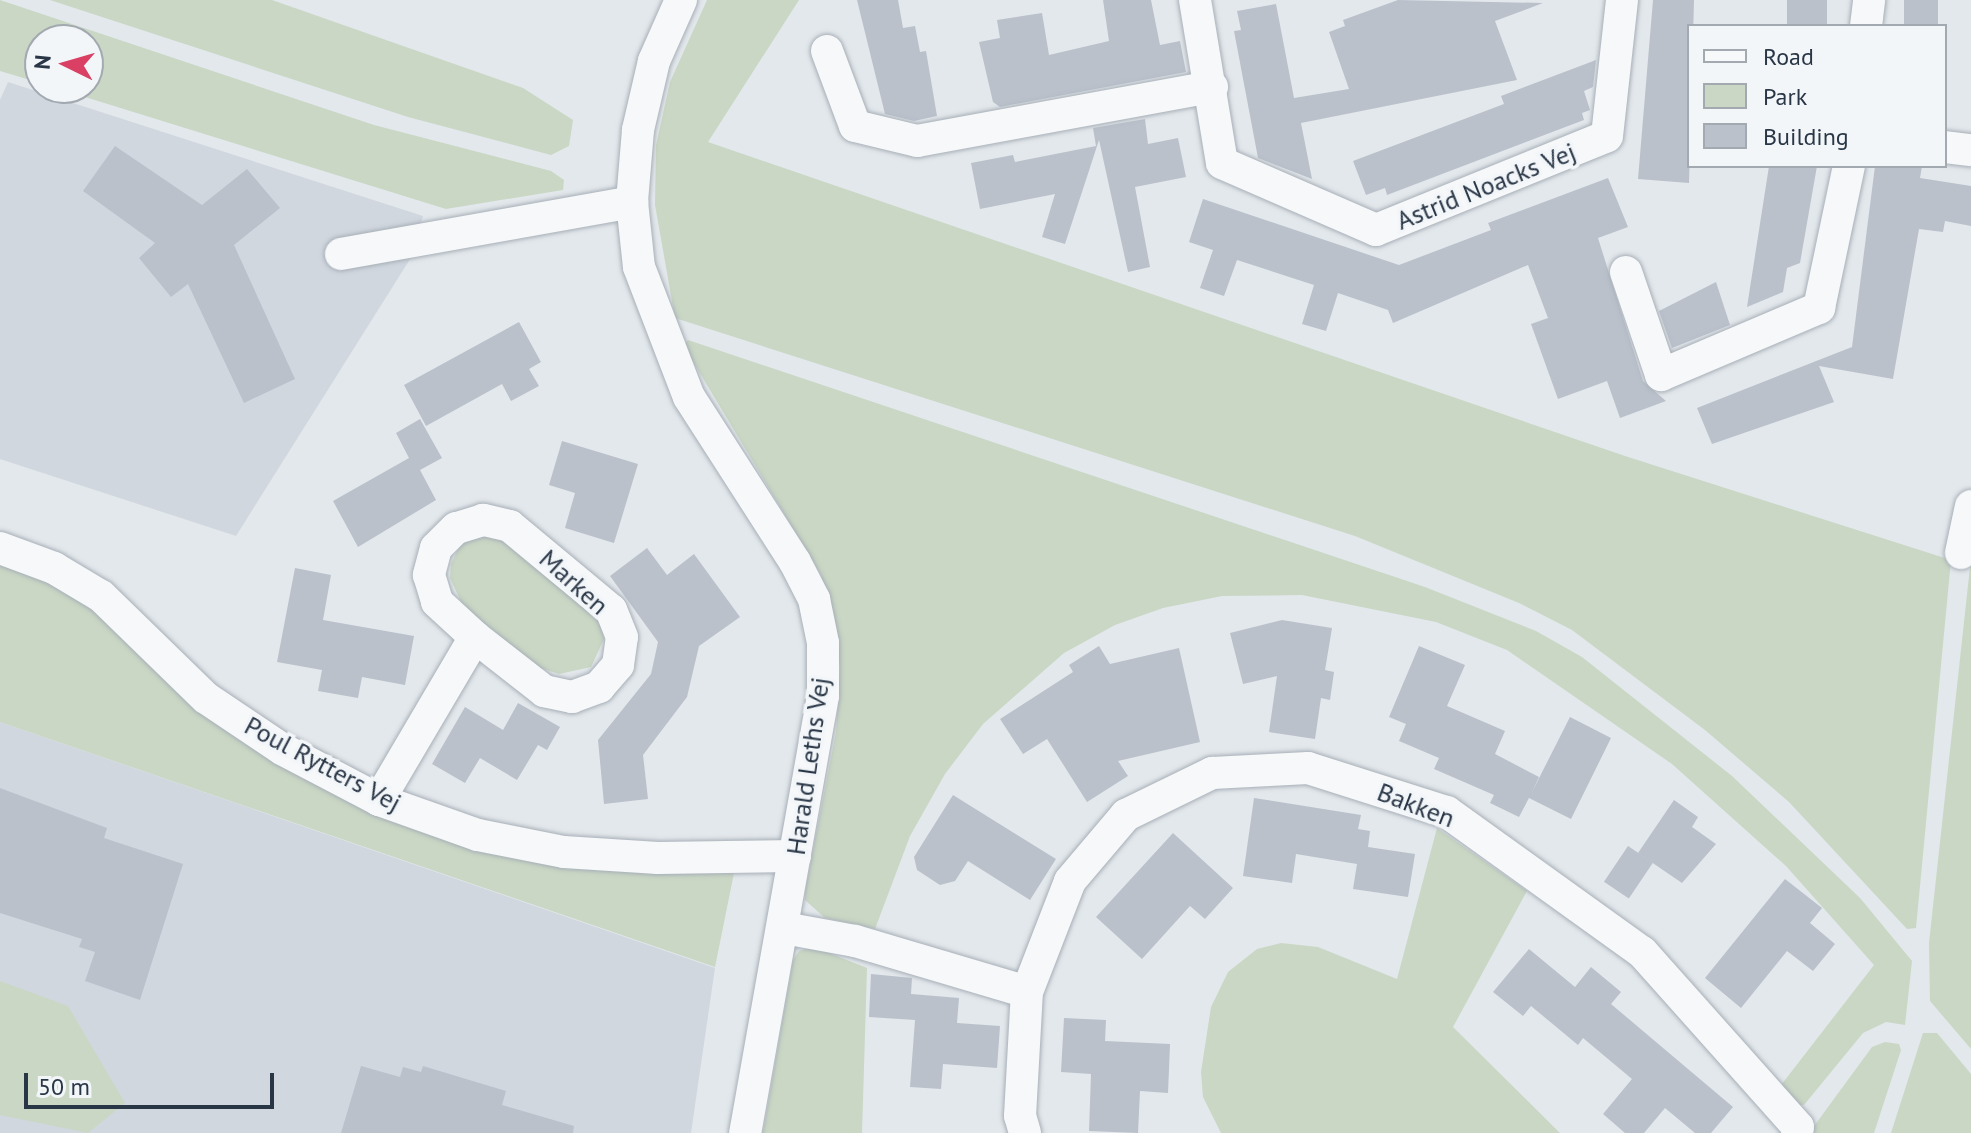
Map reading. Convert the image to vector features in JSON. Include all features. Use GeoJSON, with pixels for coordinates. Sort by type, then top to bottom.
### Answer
{"type":"FeatureCollection","features":[{"type":"Feature","properties":{"kind":"street","name":"Harald Leths Vej"},"geometry":{"type":"LineString","coordinates":[[681,0],[654,61],[638,130],[632,202],[639,267],[689,397],[814,599],[823,643],[823,696],[745,1133]]}},
{"type":"Feature","properties":{"kind":"street","name":"Astrid Noacks Vej"},"geometry":{"type":"LineString","coordinates":[[1195,0],[1212,87],[1222,163],[1376,230],[1607,136],[1622,0]]}},
{"type":"Feature","properties":{"kind":"street"},"geometry":{"type":"LineString","coordinates":[[1866,24],[1869,0]]}},
{"type":"Feature","properties":{"kind":"street"},"geometry":{"type":"LineString","coordinates":[[827,51],[855,126],[917,141],[1212,87]]}},
{"type":"Feature","properties":{"kind":"street"},"geometry":{"type":"LineString","coordinates":[[1947,147],[1971,150]]}},
{"type":"Feature","properties":{"kind":"street"},"geometry":{"type":"LineString","coordinates":[[1626,272],[1661,375],[1819,308],[1849,168]]}},
{"type":"Feature","properties":{"kind":"street"},"geometry":{"type":"LineString","coordinates":[[341,254],[632,202]]}},
{"type":"Feature","properties":{"kind":"street"},"geometry":{"type":"LineString","coordinates":[[1961,553],[1971,506]]}},
{"type":"Feature","properties":{"kind":"street","name":"Marken"},"geometry":{"type":"LineString","coordinates":[[483,520],[510,526],[611,610],[622,637],[618,665],[599,687],[572,697],[544,691],[475,637],[437,602],[429,575],[436,548],[456,528],[483,520]]}},
{"type":"Feature","properties":{"kind":"street","name":"Poul Rytters Vej"},"geometry":{"type":"LineString","coordinates":[[0,548],[54,568],[101,596],[206,698],[282,749],[379,800],[478,835],[564,852],[658,858],[795,856]]}},
{"type":"Feature","properties":{"kind":"street"},"geometry":{"type":"LineString","coordinates":[[379,800],[475,637]]}},
{"type":"Feature","properties":{"kind":"street","name":"Bakken"},"geometry":{"type":"LineString","coordinates":[[1025,1133],[1020,1116],[1027,992],[1070,881],[1126,815],[1212,773],[1308,768],[1447,812],[1642,952],[1798,1127],[1797,1133]]}},
{"type":"Feature","properties":{"kind":"street"},"geometry":{"type":"LineString","coordinates":[[784,928],[855,941],[1027,992]]}},
{"type":"Feature","properties":{"kind":"shaded area"},"geometry":{"type":"Polygon","coordinates":[[[8,82],[24,87],[24,104],[76,104],[423,216],[412,256],[236,536],[0,459],[0,100],[8,82]]]}},
{"type":"Feature","properties":{"kind":"shaded area"},"geometry":{"type":"Polygon","coordinates":[[[0,722],[715,968],[691,1133],[0,1133],[0,722]]]}},
{"type":"Feature","properties":{"kind":"green space"},"geometry":{"type":"Polygon","coordinates":[[[0,0],[72,24],[24,24],[24,78],[0,71],[0,0]]]}},
{"type":"Feature","properties":{"kind":"green space"},"geometry":{"type":"Polygon","coordinates":[[[50,0],[272,0],[523,88],[573,120],[569,146],[551,155],[408,117],[50,0]]]}},
{"type":"Feature","properties":{"kind":"green space"},"geometry":{"type":"Polygon","coordinates":[[[707,0],[799,0],[708,142],[1625,456],[1951,560],[1916,928],[1907,929],[1789,802],[1705,730],[1572,630],[1519,603],[1355,536],[675,318],[655,205],[656,145],[670,82],[707,0]]]}},
{"type":"Feature","properties":{"kind":"green space"},"geometry":{"type":"Polygon","coordinates":[[[104,35],[374,125],[551,171],[564,180],[563,190],[446,209],[104,103],[104,35]]]}},
{"type":"Feature","properties":{"kind":"green space"},"geometry":{"type":"Polygon","coordinates":[[[688,340],[1425,587],[1536,631],[1582,657],[1732,776],[1860,898],[1912,961],[1905,1025],[1886,1022],[1863,1033],[1804,1105],[1794,1105],[1778,1089],[1874,965],[1786,866],[1672,764],[1507,650],[1436,622],[1302,595],[1222,596],[1163,608],[1115,625],[1064,653],[983,724],[945,774],[910,836],[875,929],[825,918],[805,900],[805,891],[836,732],[840,667],[832,613],[821,575],[683,345],[688,340]]]}},
{"type":"Feature","properties":{"kind":"green space"},"geometry":{"type":"Polygon","coordinates":[[[480,535],[507,540],[600,621],[604,639],[591,667],[559,674],[537,667],[463,606],[450,578],[451,564],[460,545],[480,535]]]}},
{"type":"Feature","properties":{"kind":"green space"},"geometry":{"type":"Polygon","coordinates":[[[1971,558],[1971,1049],[1930,1001],[1929,943],[1971,558]]]}},
{"type":"Feature","properties":{"kind":"green space"},"geometry":{"type":"Polygon","coordinates":[[[0,559],[77,596],[343,796],[735,868],[715,967],[0,722],[0,559]]]}},
{"type":"Feature","properties":{"kind":"green space"},"geometry":{"type":"Polygon","coordinates":[[[1437,828],[1527,891],[1453,1027],[1560,1133],[1221,1133],[1203,1097],[1201,1072],[1211,1007],[1228,972],[1257,949],[1281,943],[1318,947],[1397,979],[1437,828]]]}},
{"type":"Feature","properties":{"kind":"green space"},"geometry":{"type":"Polygon","coordinates":[[[814,947],[867,968],[862,1133],[763,1133],[793,960],[799,951],[814,947]]]}},
{"type":"Feature","properties":{"kind":"green space"},"geometry":{"type":"Polygon","coordinates":[[[0,981],[68,1006],[125,1103],[88,1133],[0,1115],[0,981]]]}},
{"type":"Feature","properties":{"kind":"green space"},"geometry":{"type":"Polygon","coordinates":[[[1923,1033],[1937,1033],[1971,1074],[1971,1133],[1891,1133],[1923,1033]]]}},
{"type":"Feature","properties":{"kind":"green space"},"geometry":{"type":"Polygon","coordinates":[[[1885,1042],[1899,1044],[1901,1050],[1874,1133],[1809,1133],[1872,1047],[1885,1042]]]}},
{"type":"Feature","properties":{"kind":"building"},"geometry":{"type":"Polygon","coordinates":[[[857,0],[898,0],[903,28],[915,26],[920,52],[926,51],[937,116],[914,121],[885,114],[857,0]]]}},
{"type":"Feature","properties":{"kind":"building"},"geometry":{"type":"Polygon","coordinates":[[[1103,0],[1151,0],[1160,45],[1180,41],[1186,72],[1000,107],[993,102],[979,42],[1000,38],[997,20],[1042,13],[1049,55],[1109,41],[1103,0]]]}},
{"type":"Feature","properties":{"kind":"building"},"geometry":{"type":"Polygon","coordinates":[[[1398,0],[1543,3],[1495,21],[1517,80],[1301,123],[1312,179],[1258,158],[1234,31],[1241,30],[1237,11],[1276,4],[1294,98],[1349,89],[1329,32],[1345,26],[1343,20],[1398,0]]]}},
{"type":"Feature","properties":{"kind":"building"},"geometry":{"type":"Polygon","coordinates":[[[1653,0],[1694,0],[1693,24],[1687,24],[1689,183],[1638,179],[1653,0]]]}},
{"type":"Feature","properties":{"kind":"building"},"geometry":{"type":"Polygon","coordinates":[[[1787,0],[1827,0],[1827,24],[1787,24],[1787,0]]]}},
{"type":"Feature","properties":{"kind":"building"},"geometry":{"type":"Polygon","coordinates":[[[1904,0],[1938,0],[1938,24],[1904,24],[1904,0]]]}},
{"type":"Feature","properties":{"kind":"building"},"geometry":{"type":"Polygon","coordinates":[[[1596,60],[1593,87],[1584,91],[1590,110],[1582,113],[1584,120],[1387,195],[1385,188],[1366,195],[1353,161],[1504,104],[1501,96],[1596,60]]]}},
{"type":"Feature","properties":{"kind":"building"},"geometry":{"type":"Polygon","coordinates":[[[1145,119],[1148,144],[1178,138],[1186,177],[1135,187],[1150,267],[1128,272],[1099,140],[1065,244],[1042,237],[1055,194],[980,209],[971,163],[1013,155],[1015,162],[1096,146],[1093,128],[1145,119]]]}},
{"type":"Feature","properties":{"kind":"building"},"geometry":{"type":"Polygon","coordinates":[[[115,146],[202,205],[247,169],[280,208],[234,245],[295,379],[244,403],[188,284],[171,297],[139,258],[155,243],[83,191],[115,146]]]}},
{"type":"Feature","properties":{"kind":"building"},"geometry":{"type":"Polygon","coordinates":[[[1769,168],[1817,168],[1800,263],[1787,268],[1783,292],[1747,307],[1769,168]]]}},
{"type":"Feature","properties":{"kind":"building"},"geometry":{"type":"Polygon","coordinates":[[[1875,168],[1922,168],[1920,178],[1971,186],[1971,226],[1945,221],[1943,232],[1919,229],[1893,379],[1819,366],[1834,402],[1712,444],[1697,408],[1852,347],[1875,168]]]}},
{"type":"Feature","properties":{"kind":"building"},"geometry":{"type":"Polygon","coordinates":[[[1608,178],[1628,227],[1598,238],[1643,381],[1666,401],[1620,418],[1607,381],[1558,399],[1531,324],[1548,318],[1528,265],[1393,323],[1388,310],[1338,293],[1326,331],[1302,324],[1314,285],[1237,260],[1224,296],[1200,288],[1213,250],[1189,242],[1203,199],[1399,265],[1491,230],[1488,223],[1608,178]]]}},
{"type":"Feature","properties":{"kind":"building"},"geometry":{"type":"Polygon","coordinates":[[[1716,282],[1730,325],[1672,348],[1659,311],[1716,282]]]}},
{"type":"Feature","properties":{"kind":"building"},"geometry":{"type":"Polygon","coordinates":[[[519,322],[541,362],[529,369],[539,386],[511,401],[502,384],[426,426],[404,385],[519,322]]]}},
{"type":"Feature","properties":{"kind":"building"},"geometry":{"type":"Polygon","coordinates":[[[420,419],[442,458],[420,470],[436,500],[358,547],[333,501],[409,458],[396,433],[420,419]]]}},
{"type":"Feature","properties":{"kind":"building"},"geometry":{"type":"Polygon","coordinates":[[[562,441],[638,464],[614,543],[565,528],[575,493],[549,485],[562,441]]]}},
{"type":"Feature","properties":{"kind":"building"},"geometry":{"type":"Polygon","coordinates":[[[647,548],[667,575],[694,554],[740,617],[699,646],[687,697],[643,755],[648,799],[604,804],[598,740],[651,674],[658,642],[610,576],[647,548]]]}},
{"type":"Feature","properties":{"kind":"building"},"geometry":{"type":"Polygon","coordinates":[[[295,568],[331,575],[323,620],[414,636],[405,685],[362,677],[358,698],[318,691],[322,670],[277,662],[295,568]]]}},
{"type":"Feature","properties":{"kind":"building"},"geometry":{"type":"Polygon","coordinates":[[[1282,620],[1332,628],[1325,670],[1334,672],[1330,700],[1321,698],[1315,739],[1269,732],[1277,676],[1243,684],[1230,633],[1282,620]]]}},
{"type":"Feature","properties":{"kind":"building"},"geometry":{"type":"Polygon","coordinates":[[[1099,646],[1110,664],[1179,648],[1200,742],[1118,761],[1128,776],[1087,802],[1047,739],[1023,754],[1000,719],[1073,672],[1069,665],[1099,646]]]}},
{"type":"Feature","properties":{"kind":"building"},"geometry":{"type":"Polygon","coordinates":[[[1419,646],[1465,665],[1447,706],[1505,731],[1495,754],[1539,777],[1531,794],[1570,717],[1611,738],[1571,819],[1529,798],[1519,817],[1490,803],[1494,795],[1434,769],[1439,758],[1399,741],[1406,724],[1389,717],[1419,646]]]}},
{"type":"Feature","properties":{"kind":"building"},"geometry":{"type":"Polygon","coordinates":[[[518,703],[560,727],[547,750],[538,745],[517,780],[480,758],[465,783],[432,764],[465,707],[503,730],[518,703]]]}},
{"type":"Feature","properties":{"kind":"building"},"geometry":{"type":"Polygon","coordinates":[[[0,788],[107,828],[104,838],[183,864],[140,1000],[85,981],[95,952],[79,947],[82,939],[0,913],[0,788]]]}},
{"type":"Feature","properties":{"kind":"building"},"geometry":{"type":"Polygon","coordinates":[[[953,795],[1056,859],[1030,900],[968,861],[955,881],[940,885],[917,870],[914,857],[953,795]]]}},
{"type":"Feature","properties":{"kind":"building"},"geometry":{"type":"Polygon","coordinates":[[[1254,798],[1361,815],[1358,829],[1370,831],[1368,847],[1415,854],[1408,897],[1353,889],[1357,864],[1296,854],[1292,883],[1243,876],[1254,798]]]}},
{"type":"Feature","properties":{"kind":"building"},"geometry":{"type":"Polygon","coordinates":[[[1674,800],[1698,817],[1692,827],[1716,844],[1682,883],[1638,853],[1674,800]]]}},
{"type":"Feature","properties":{"kind":"building"},"geometry":{"type":"Polygon","coordinates":[[[1173,833],[1233,888],[1205,919],[1190,906],[1142,959],[1096,917],[1173,833]]]}},
{"type":"Feature","properties":{"kind":"building"},"geometry":{"type":"Polygon","coordinates":[[[1628,846],[1653,863],[1629,898],[1604,882],[1628,846]]]}},
{"type":"Feature","properties":{"kind":"building"},"geometry":{"type":"Polygon","coordinates":[[[1785,879],[1822,908],[1810,923],[1835,944],[1813,971],[1787,951],[1741,1008],[1705,978],[1785,879]]]}},
{"type":"Feature","properties":{"kind":"building"},"geometry":{"type":"Polygon","coordinates":[[[1529,949],[1575,987],[1591,967],[1621,992],[1611,1004],[1733,1107],[1711,1133],[1695,1133],[1665,1108],[1644,1133],[1625,1133],[1603,1114],[1632,1079],[1583,1038],[1578,1045],[1531,1006],[1523,1016],[1493,992],[1529,949]]]}},
{"type":"Feature","properties":{"kind":"building"},"geometry":{"type":"Polygon","coordinates":[[[871,974],[912,978],[911,994],[959,998],[957,1023],[1000,1026],[997,1068],[943,1064],[941,1089],[910,1087],[915,1020],[869,1017],[871,974]]]}},
{"type":"Feature","properties":{"kind":"building"},"geometry":{"type":"Polygon","coordinates":[[[1064,1018],[1106,1020],[1105,1041],[1170,1044],[1168,1093],[1140,1091],[1138,1133],[1089,1131],[1091,1074],[1061,1072],[1064,1018]]]}},
{"type":"Feature","properties":{"kind":"building"},"geometry":{"type":"Polygon","coordinates":[[[361,1066],[400,1077],[403,1067],[421,1072],[423,1066],[506,1091],[502,1105],[574,1126],[573,1133],[341,1133],[361,1066]]]}}]}
